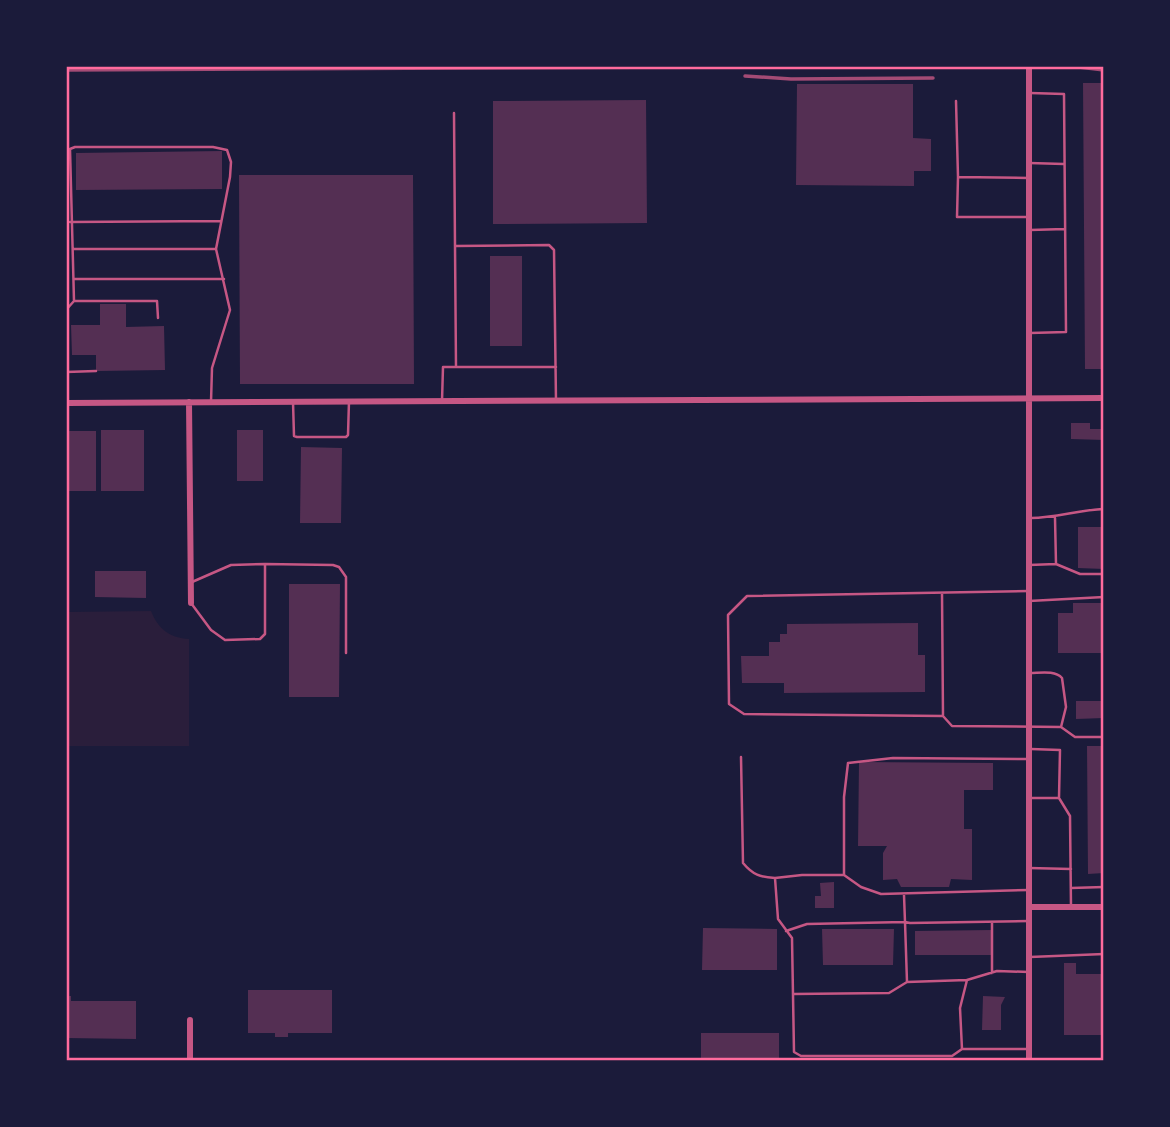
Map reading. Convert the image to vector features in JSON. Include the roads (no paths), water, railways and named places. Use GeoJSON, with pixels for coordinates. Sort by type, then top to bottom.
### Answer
{"type":"FeatureCollection","features":[{"type":"Feature","properties":{"kind":"street"},"geometry":{"type":"LineString","coordinates":[[1029,66],[1029,1060]]}},
{"type":"Feature","properties":{"kind":"street"},"geometry":{"type":"LineString","coordinates":[[66,402],[1104,398]]}},
{"type":"Feature","properties":{"kind":"street"},"geometry":{"type":"LineString","coordinates":[[189,402],[191,604]]}},
{"type":"Feature","properties":{"kind":"street"},"geometry":{"type":"LineString","coordinates":[[1029,907],[1104,907]]}},
{"type":"Feature","properties":{"kind":"street"},"geometry":{"type":"LineString","coordinates":[[190,1020],[190,1060]]}},
{"type":"Feature","properties":{"kind":"lane"},"geometry":{"type":"LineString","coordinates":[[1029,93],[1064,94],[1066,332],[1030,333]]}},
{"type":"Feature","properties":{"kind":"lane"},"geometry":{"type":"LineString","coordinates":[[956,101],[957,217],[1029,217]]}},
{"type":"Feature","properties":{"kind":"lane"},"geometry":{"type":"LineString","coordinates":[[453,113],[456,367]]}},
{"type":"Feature","properties":{"kind":"lane"},"geometry":{"type":"LineString","coordinates":[[66,310],[74,301],[74,249],[70,222],[68,153],[70,149],[213,147],[227,150],[231,162],[230,177],[216,249],[230,310],[212,368],[211,402]]}},
{"type":"Feature","properties":{"kind":"lane"},"geometry":{"type":"LineString","coordinates":[[1029,163],[1064,164]]}},
{"type":"Feature","properties":{"kind":"lane"},"geometry":{"type":"LineString","coordinates":[[958,177],[1029,178]]}},
{"type":"Feature","properties":{"kind":"lane"},"geometry":{"type":"LineString","coordinates":[[70,222],[221,221]]}},
{"type":"Feature","properties":{"kind":"lane"},"geometry":{"type":"LineString","coordinates":[[1029,230],[1065,229]]}},
{"type":"Feature","properties":{"kind":"lane"},"geometry":{"type":"LineString","coordinates":[[456,246],[553,247],[556,401]]}},
{"type":"Feature","properties":{"kind":"lane"},"geometry":{"type":"LineString","coordinates":[[74,249],[216,249]]}},
{"type":"Feature","properties":{"kind":"lane"},"geometry":{"type":"LineString","coordinates":[[74,279],[224,279]]}},
{"type":"Feature","properties":{"kind":"lane"},"geometry":{"type":"LineString","coordinates":[[74,301],[157,301],[158,318]]}},
{"type":"Feature","properties":{"kind":"lane"},"geometry":{"type":"LineString","coordinates":[[442,401],[442,368],[556,367]]}},
{"type":"Feature","properties":{"kind":"lane"},"geometry":{"type":"LineString","coordinates":[[66,372],[96,371]]}},
{"type":"Feature","properties":{"kind":"lane"},"geometry":{"type":"LineString","coordinates":[[293,402],[294,436],[346,437],[349,401]]}},
{"type":"Feature","properties":{"kind":"lane"},"geometry":{"type":"LineString","coordinates":[[1030,519],[1104,509]]}},
{"type":"Feature","properties":{"kind":"lane"},"geometry":{"type":"LineString","coordinates":[[1055,517],[1056,564]]}},
{"type":"Feature","properties":{"kind":"lane"},"geometry":{"type":"LineString","coordinates":[[191,604],[211,629],[225,640],[260,639],[265,634],[265,564]]}},
{"type":"Feature","properties":{"kind":"lane"},"geometry":{"type":"LineString","coordinates":[[1029,565],[1056,564],[1080,574],[1104,574]]}},
{"type":"Feature","properties":{"kind":"lane"},"geometry":{"type":"LineString","coordinates":[[190,582],[231,565],[333,565],[343,572],[346,578],[346,653]]}},
{"type":"Feature","properties":{"kind":"lane"},"geometry":{"type":"LineString","coordinates":[[943,716],[744,714],[729,704],[728,615],[747,596],[1029,591]]}},
{"type":"Feature","properties":{"kind":"lane"},"geometry":{"type":"LineString","coordinates":[[942,593],[943,716],[952,726],[1061,727],[1075,737],[1104,737]]}},
{"type":"Feature","properties":{"kind":"lane"},"geometry":{"type":"LineString","coordinates":[[1029,601],[1104,597]]}},
{"type":"Feature","properties":{"kind":"lane"},"geometry":{"type":"LineString","coordinates":[[1029,673],[1059,674],[1065,691],[1066,707],[1061,727]]}},
{"type":"Feature","properties":{"kind":"lane"},"geometry":{"type":"LineString","coordinates":[[1029,749],[1060,750],[1059,798],[1070,816],[1071,907]]}},
{"type":"Feature","properties":{"kind":"lane"},"geometry":{"type":"LineString","coordinates":[[741,757],[743,863],[750,872],[760,877],[844,875],[861,887],[881,894],[1029,890]]}},
{"type":"Feature","properties":{"kind":"lane"},"geometry":{"type":"LineString","coordinates":[[844,875],[844,797],[848,763],[893,758],[1029,759]]}},
{"type":"Feature","properties":{"kind":"lane"},"geometry":{"type":"LineString","coordinates":[[1029,798],[1059,798]]}},
{"type":"Feature","properties":{"kind":"lane"},"geometry":{"type":"LineString","coordinates":[[1029,868],[1071,869]]}},
{"type":"Feature","properties":{"kind":"lane"},"geometry":{"type":"LineString","coordinates":[[775,878],[778,919],[792,938],[794,1052],[801,1056],[952,1056],[962,1049],[1029,1049]]}},
{"type":"Feature","properties":{"kind":"lane"},"geometry":{"type":"LineString","coordinates":[[1071,888],[1104,887]]}},
{"type":"Feature","properties":{"kind":"lane"},"geometry":{"type":"LineString","coordinates":[[904,894],[907,982]]}},
{"type":"Feature","properties":{"kind":"lane"},"geometry":{"type":"LineString","coordinates":[[786,931],[807,924],[1029,921]]}},
{"type":"Feature","properties":{"kind":"lane"},"geometry":{"type":"LineString","coordinates":[[992,922],[992,973]]}},
{"type":"Feature","properties":{"kind":"lane"},"geometry":{"type":"LineString","coordinates":[[1029,957],[1104,954]]}},
{"type":"Feature","properties":{"kind":"lane"},"geometry":{"type":"LineString","coordinates":[[793,993],[889,993],[907,982],[967,980],[992,973],[1029,972]]}},
{"type":"Feature","properties":{"kind":"lane"},"geometry":{"type":"LineString","coordinates":[[962,1049],[960,1008],[967,980]]}},
{"type":"Feature","properties":{"kind":"railway"},"geometry":{"type":"LineString","coordinates":[[66,70],[894,66]]}},
{"type":"Feature","properties":{"kind":"railway"},"geometry":{"type":"LineString","coordinates":[[1070,66],[1104,70]]}},
{"type":"Feature","properties":{"kind":"railway"},"geometry":{"type":"LineString","coordinates":[[745,76],[791,79],[933,78]]}}]}
